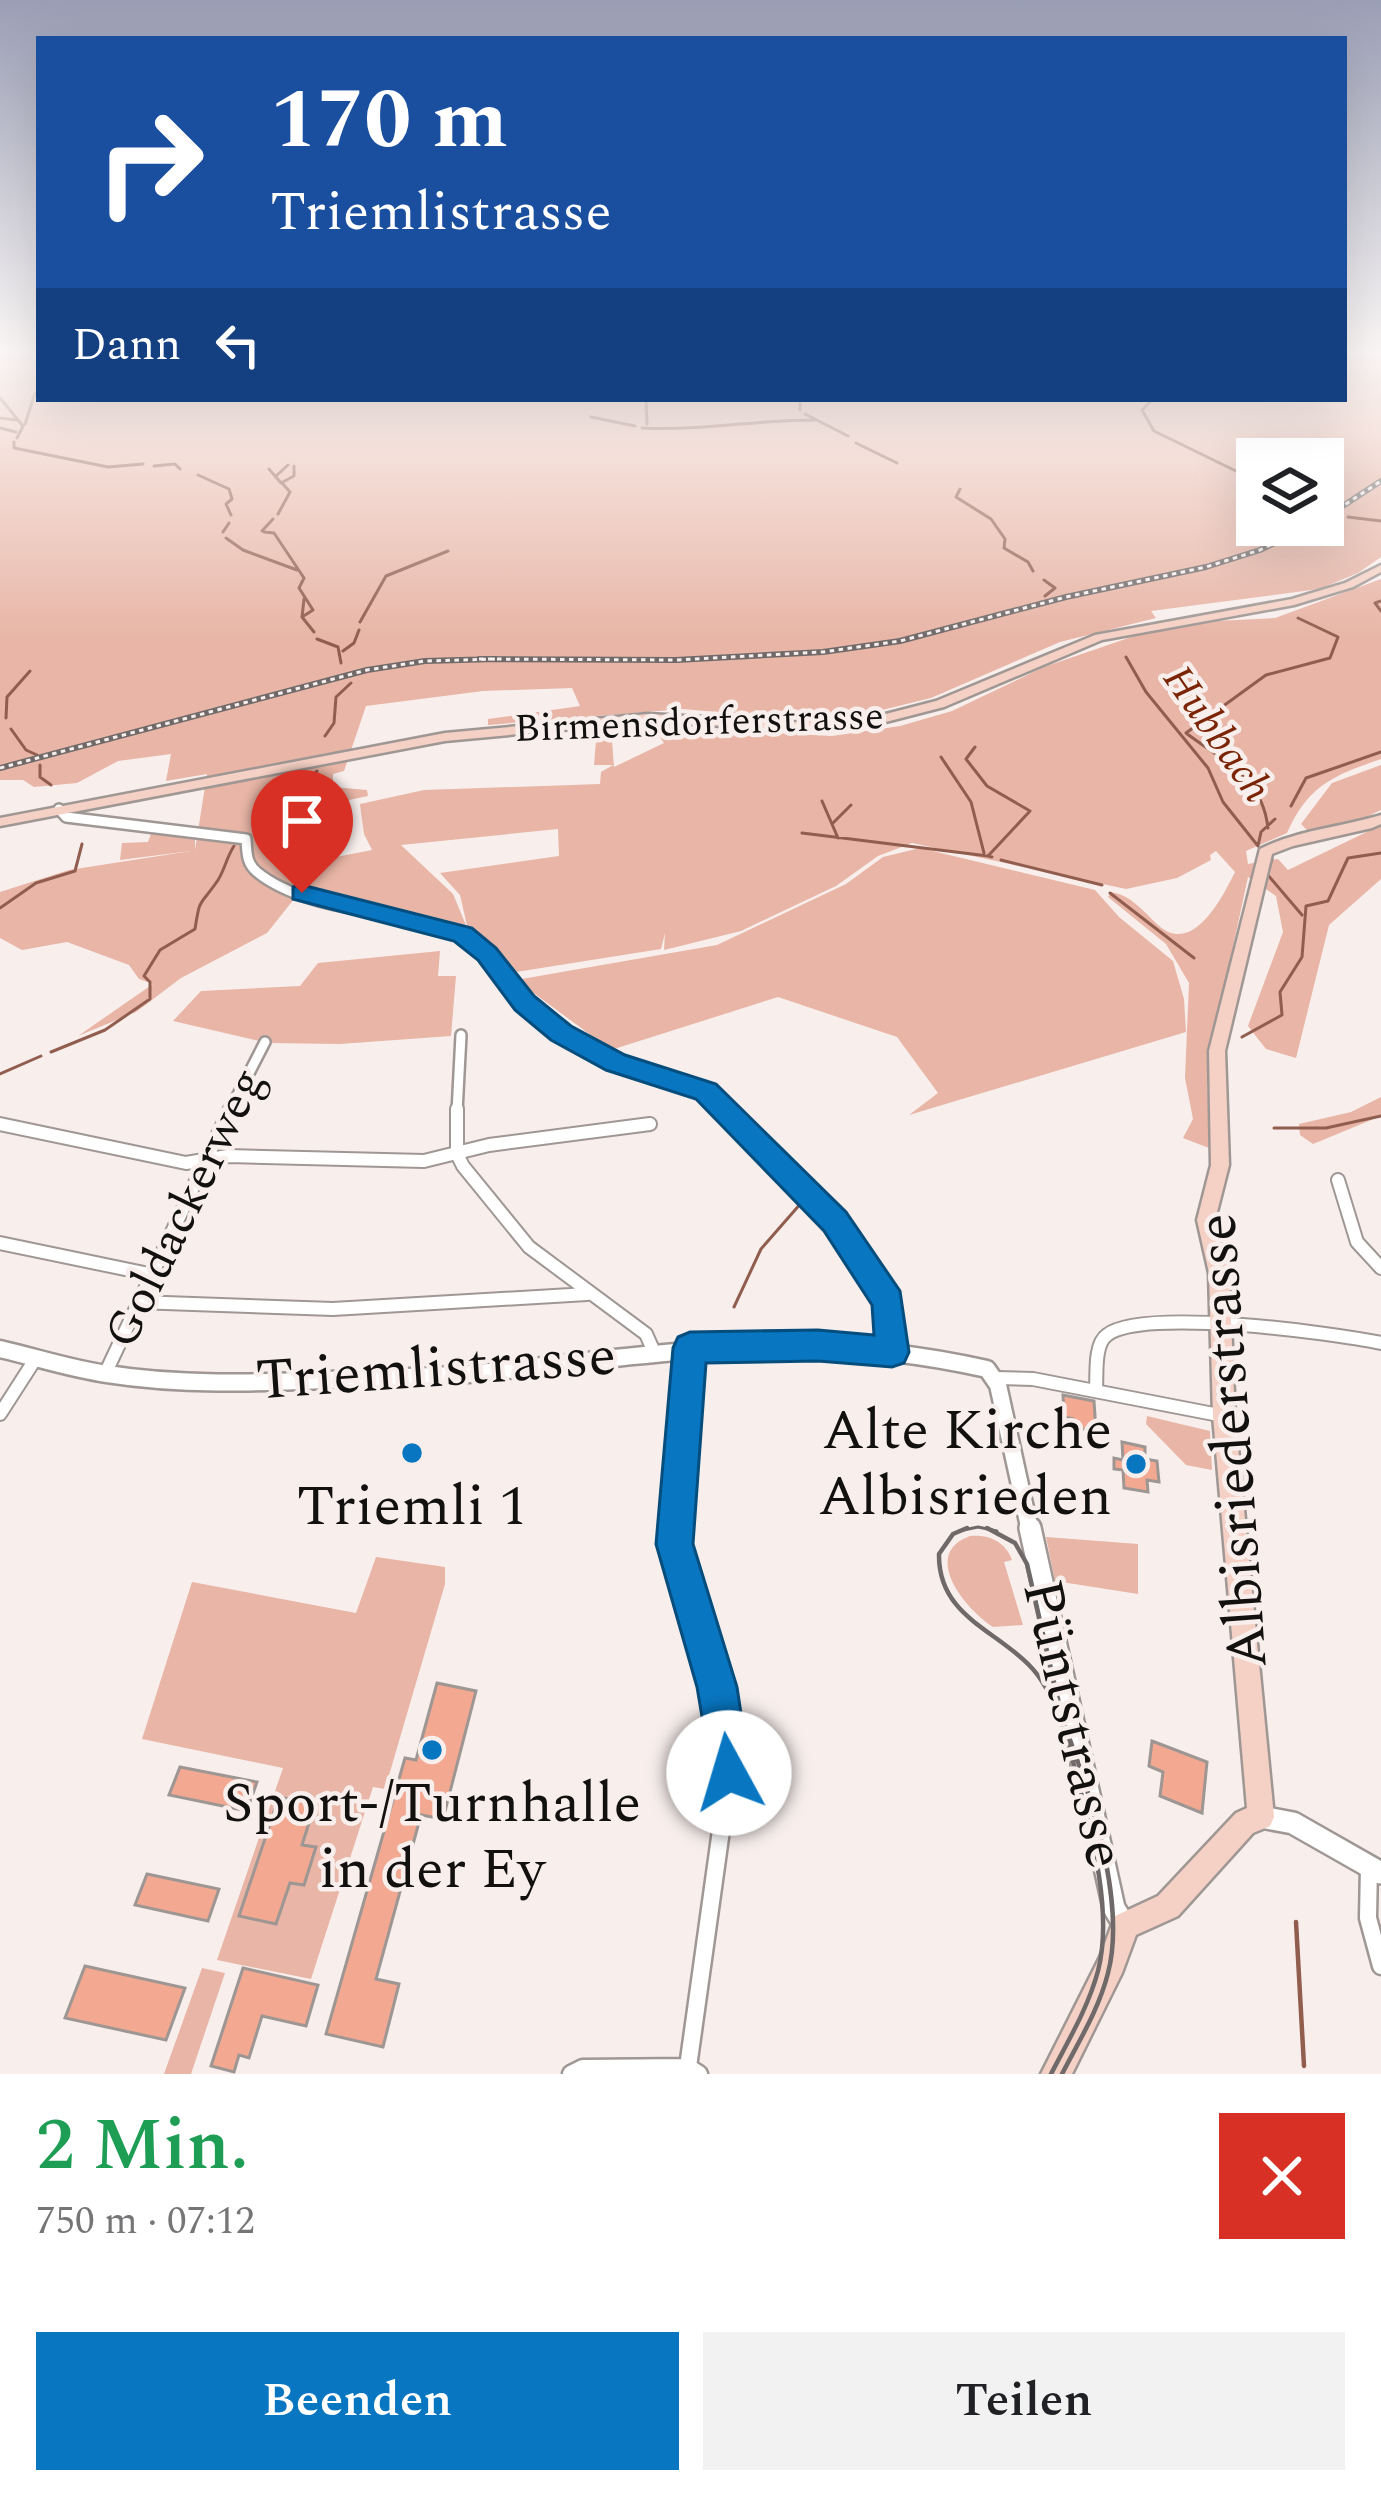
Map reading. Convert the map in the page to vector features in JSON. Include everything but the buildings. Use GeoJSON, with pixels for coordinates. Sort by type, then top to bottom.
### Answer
{"type":"FeatureCollection","features":[{"type":"Feature","properties":{"kind":"main road","name":"Birmensdorferstrasse"},"geometry":{"type":"LineString","coordinates":[[0,822],[446,736],[648,718],[795,726],[874,721],[940,704],[1099,637],[1294,602],[1348,585],[1381,568]]}},
{"type":"Feature","properties":{"kind":"main road","name":"Albisriederstrasse"},"geometry":{"type":"LineString","coordinates":[[1261,1816],[1224,1416],[1219,1274],[1205,1220],[1220,1165],[1215,1069],[1263,855],[1278,844],[1343,835],[1381,819]]}},
{"type":"Feature","properties":{"kind":"main road"},"geometry":{"type":"LineString","coordinates":[[1056,2074],[1112,1963],[1125,1926],[1168,1906],[1245,1822],[1261,1816]]}},
{"type":"Feature","properties":{"kind":"street"},"geometry":{"type":"LineString","coordinates":[[59,809],[66,817],[246,838],[247,859],[258,874],[302,893],[463,934],[487,954],[524,1003],[561,1033],[616,1063],[706,1091],[835,1222],[888,1301],[892,1352]]}},
{"type":"Feature","properties":{"kind":"street"},"geometry":{"type":"LineString","coordinates":[[461,1035],[457,1043],[458,1154],[530,1247],[646,1334],[653,1352]]}},
{"type":"Feature","properties":{"kind":"street","name":"Goldackerweg"},"geometry":{"type":"LineString","coordinates":[[105,1374],[202,1161],[266,1042]]}},
{"type":"Feature","properties":{"kind":"street"},"geometry":{"type":"LineString","coordinates":[[0,1124],[186,1162],[228,1156],[424,1161],[489,1145],[650,1124]]}},
{"type":"Feature","properties":{"kind":"street"},"geometry":{"type":"LineString","coordinates":[[1338,1180],[1353,1218],[1355,1244],[1361,1255],[1381,1268]]}},
{"type":"Feature","properties":{"kind":"street"},"geometry":{"type":"LineString","coordinates":[[0,1243],[149,1274]]}},
{"type":"Feature","properties":{"kind":"street"},"geometry":{"type":"LineString","coordinates":[[137,1302],[333,1309],[587,1294]]}},
{"type":"Feature","properties":{"kind":"street"},"geometry":{"type":"LineString","coordinates":[[1096,1388],[1100,1344],[1124,1324],[1321,1331],[1381,1343]]}},
{"type":"Feature","properties":{"kind":"street","name":"Triemlistrasse"},"geometry":{"type":"LineString","coordinates":[[0,1349],[105,1374],[213,1385],[484,1372],[690,1348],[818,1346],[959,1359],[995,1378],[1005,1375],[1096,1388],[1156,1405],[1224,1416]]}},
{"type":"Feature","properties":{"kind":"street"},"geometry":{"type":"LineString","coordinates":[[571,2074],[584,2068],[694,2071],[729,1773],[717,1687],[674,1544],[690,1348]]}},
{"type":"Feature","properties":{"kind":"street"},"geometry":{"type":"LineString","coordinates":[[0,1414],[36,1358]]}},
{"type":"Feature","properties":{"kind":"street","name":"Püntstrasse"},"geometry":{"type":"LineString","coordinates":[[995,1378],[1104,1866],[1114,1907],[1125,1926]]}},
{"type":"Feature","properties":{"kind":"street"},"geometry":{"type":"LineString","coordinates":[[1261,1816],[1293,1823],[1375,1870],[1365,1898],[1371,1945],[1381,1966]]}},
{"type":"Feature","properties":{"kind":"shaded area"},"geometry":{"type":"Polygon","coordinates":[[[0,448],[1236,448],[1236,546],[1344,546],[1344,448],[1381,448],[1381,557],[1358,573],[1319,589],[1151,611],[1156,618],[1060,642],[931,698],[878,711],[785,718],[683,709],[488,725],[488,719],[580,706],[572,688],[483,691],[366,706],[344,771],[333,774],[333,787],[367,790],[368,796],[349,800],[341,812],[298,826],[297,838],[336,857],[372,850],[364,834],[360,804],[424,790],[600,784],[601,772],[613,765],[594,765],[597,729],[611,727],[614,767],[664,743],[653,727],[624,726],[628,725],[832,736],[900,726],[952,711],[1044,667],[1140,634],[1215,621],[1275,618],[1381,579],[1381,759],[1325,784],[1304,803],[1287,833],[1246,851],[1248,864],[1278,859],[1288,870],[1381,825],[1381,879],[1329,925],[1296,1058],[1266,1049],[1248,1026],[1283,932],[1276,896],[1248,877],[1207,1067],[1209,1148],[1183,1138],[1193,1119],[1185,1078],[1189,983],[1166,944],[1108,897],[1111,892],[1125,896],[1171,933],[1195,929],[1235,872],[1216,851],[1211,860],[1177,878],[1126,889],[912,843],[878,856],[836,886],[741,931],[664,950],[665,933],[661,949],[504,974],[466,930],[302,889],[267,933],[181,978],[136,1012],[78,1036],[153,984],[139,979],[129,965],[67,942],[22,950],[0,938],[0,892],[69,870],[191,851],[120,860],[122,843],[148,842],[151,834],[195,838],[195,850],[207,774],[166,781],[171,754],[118,761],[77,783],[34,787],[23,780],[0,780],[0,448]],[[558,829],[401,845],[453,894],[468,930],[460,895],[440,873],[559,856],[558,829]]]}},
{"type":"Feature","properties":{"kind":"shaded area"},"geometry":{"type":"Polygon","coordinates":[[[1381,765],[1381,810],[1347,826],[1310,833],[1301,824],[1332,783],[1381,765]]]}},
{"type":"Feature","properties":{"kind":"shaded area"},"geometry":{"type":"Polygon","coordinates":[[[920,848],[1095,890],[1119,917],[1173,961],[1184,999],[1186,1032],[909,1115],[938,1093],[897,1037],[778,997],[611,1050],[516,980],[717,945],[846,884],[883,857],[920,848]]]}},
{"type":"Feature","properties":{"kind":"shaded area"},"geometry":{"type":"Polygon","coordinates":[[[440,951],[438,976],[456,976],[451,1036],[340,1044],[268,1043],[173,1021],[201,991],[300,986],[318,963],[440,951]]]}},
{"type":"Feature","properties":{"kind":"shaded area"},"geometry":{"type":"Polygon","coordinates":[[[1381,1097],[1381,1116],[1313,1144],[1300,1135],[1299,1124],[1351,1112],[1381,1097]]]}},
{"type":"Feature","properties":{"kind":"shaded area"},"geometry":{"type":"Polygon","coordinates":[[[1147,1416],[1210,1431],[1212,1470],[1186,1465],[1146,1424],[1147,1416]]]}},
{"type":"Feature","properties":{"kind":"shaded area"},"geometry":{"type":"Polygon","coordinates":[[[970,1536],[996,1540],[1006,1548],[1012,1560],[1004,1562],[1023,1625],[993,1627],[952,1582],[949,1555],[955,1544],[970,1536]]]}},
{"type":"Feature","properties":{"kind":"shaded area"},"geometry":{"type":"Polygon","coordinates":[[[1046,1537],[1138,1544],[1138,1594],[1055,1581],[1046,1537]]]}},
{"type":"Feature","properties":{"kind":"shaded area"},"geometry":{"type":"Polygon","coordinates":[[[376,1557],[445,1567],[445,1584],[385,1789],[373,1787],[311,1979],[217,1960],[283,1768],[142,1739],[192,1582],[356,1613],[376,1557]]]}},
{"type":"Feature","properties":{"kind":"shaded area"},"geometry":{"type":"Polygon","coordinates":[[[202,1968],[225,1973],[191,2074],[164,2074],[202,1968]]]}},
{"type":"Feature","properties":{"kind":"waterway"},"geometry":{"type":"LineString","coordinates":[[14,448],[108,467],[143,464]]}},
{"type":"Feature","properties":{"kind":"waterway","name":"Hubbach"},"geometry":{"type":"LineString","coordinates":[[866,448],[897,463]]}},
{"type":"Feature","properties":{"kind":"waterway"},"geometry":{"type":"LineString","coordinates":[[1188,448],[1236,471]]}},
{"type":"Feature","properties":{"kind":"waterway"},"geometry":{"type":"LineString","coordinates":[[154,466],[175,464],[180,469]]}},
{"type":"Feature","properties":{"kind":"waterway"},"geometry":{"type":"LineString","coordinates":[[276,476],[288,465]]}},
{"type":"Feature","properties":{"kind":"waterway"},"geometry":{"type":"LineString","coordinates":[[269,469],[281,483],[294,476],[294,466]]}},
{"type":"Feature","properties":{"kind":"waterway"},"geometry":{"type":"LineString","coordinates":[[198,475],[229,489],[232,499],[226,504],[231,515]]}},
{"type":"Feature","properties":{"kind":"waterway"},"geometry":{"type":"LineString","coordinates":[[278,514],[290,492],[283,484]]}},
{"type":"Feature","properties":{"kind":"waterway","name":"Hubbach"},"geometry":{"type":"LineString","coordinates":[[960,489],[956,497],[991,519],[1005,539],[1004,548],[1028,562],[1033,571]]}},
{"type":"Feature","properties":{"kind":"waterway"},"geometry":{"type":"LineString","coordinates":[[1348,517],[1381,521]]}},
{"type":"Feature","properties":{"kind":"waterway"},"geometry":{"type":"LineString","coordinates":[[262,531],[273,519]]}},
{"type":"Feature","properties":{"kind":"waterway"},"geometry":{"type":"LineString","coordinates":[[223,532],[229,523]]}},
{"type":"Feature","properties":{"kind":"waterway"},"geometry":{"type":"LineString","coordinates":[[264,532],[274,533],[304,578],[299,588],[313,610],[302,617]]}},
{"type":"Feature","properties":{"kind":"waterway"},"geometry":{"type":"LineString","coordinates":[[226,538],[243,550],[297,570]]}},
{"type":"Feature","properties":{"kind":"waterway"},"geometry":{"type":"LineString","coordinates":[[360,622],[386,576],[448,551]]}},
{"type":"Feature","properties":{"kind":"waterway","name":"Hubbach"},"geometry":{"type":"LineString","coordinates":[[1044,580],[1055,588],[1045,596]]}},
{"type":"Feature","properties":{"kind":"waterway"},"geometry":{"type":"LineString","coordinates":[[302,617],[304,599]]}},
{"type":"Feature","properties":{"kind":"waterway"},"geometry":{"type":"LineString","coordinates":[[1381,601],[1375,603],[1381,611]]}},
{"type":"Feature","properties":{"kind":"waterway"},"geometry":{"type":"LineString","coordinates":[[302,617],[314,632]]}},
{"type":"Feature","properties":{"kind":"waterway"},"geometry":{"type":"LineString","coordinates":[[1268,826],[1249,783],[1186,733],[1266,675],[1330,658],[1338,637],[1298,618]]}},
{"type":"Feature","properties":{"kind":"waterway"},"geometry":{"type":"LineString","coordinates":[[343,651],[354,643],[359,630]]}},
{"type":"Feature","properties":{"kind":"waterway"},"geometry":{"type":"LineString","coordinates":[[317,639],[338,647],[341,663]]}},
{"type":"Feature","properties":{"kind":"waterway","name":"Hubbach"},"geometry":{"type":"LineString","coordinates":[[1126,657],[1146,692],[1208,768],[1223,802],[1258,846],[1268,826]]}},
{"type":"Feature","properties":{"kind":"waterway"},"geometry":{"type":"LineString","coordinates":[[6,718],[7,697],[30,671]]}},
{"type":"Feature","properties":{"kind":"waterway"},"geometry":{"type":"LineString","coordinates":[[325,736],[334,723],[336,697],[351,683]]}},
{"type":"Feature","properties":{"kind":"waterway"},"geometry":{"type":"LineString","coordinates":[[11,729],[26,750],[37,755]]}},
{"type":"Feature","properties":{"kind":"waterway"},"geometry":{"type":"LineString","coordinates":[[975,747],[966,759],[987,786],[1030,811],[988,856]]}},
{"type":"Feature","properties":{"kind":"waterway"},"geometry":{"type":"LineString","coordinates":[[1291,806],[1306,778],[1381,752]]}},
{"type":"Feature","properties":{"kind":"waterway"},"geometry":{"type":"LineString","coordinates":[[941,757],[971,802],[984,853]]}},
{"type":"Feature","properties":{"kind":"waterway"},"geometry":{"type":"LineString","coordinates":[[40,765],[40,777],[51,785]]}},
{"type":"Feature","properties":{"kind":"waterway"},"geometry":{"type":"LineString","coordinates":[[262,828],[292,817],[298,792],[317,771]]}},
{"type":"Feature","properties":{"kind":"waterway"},"geometry":{"type":"LineString","coordinates":[[822,801],[838,837]]}},
{"type":"Feature","properties":{"kind":"waterway"},"geometry":{"type":"LineString","coordinates":[[832,824],[851,805]]}},
{"type":"Feature","properties":{"kind":"waterway"},"geometry":{"type":"LineString","coordinates":[[1268,826],[1275,819]]}},
{"type":"Feature","properties":{"kind":"waterway"},"geometry":{"type":"LineString","coordinates":[[802,833],[838,837]]}},
{"type":"Feature","properties":{"kind":"waterway"},"geometry":{"type":"LineString","coordinates":[[838,837],[988,856]]}},
{"type":"Feature","properties":{"kind":"waterway"},"geometry":{"type":"LineString","coordinates":[[0,908],[36,883],[75,871],[82,844]]}},
{"type":"Feature","properties":{"kind":"waterway"},"geometry":{"type":"LineString","coordinates":[[51,1052],[105,1030],[150,999],[150,982],[144,976],[160,950],[195,929],[201,903],[234,846]]}},
{"type":"Feature","properties":{"kind":"waterway"},"geometry":{"type":"LineString","coordinates":[[1242,1037],[1282,1015],[1280,992],[1302,957],[1306,906],[1328,901],[1348,858],[1381,853]]}},
{"type":"Feature","properties":{"kind":"waterway"},"geometry":{"type":"LineString","coordinates":[[988,856],[992,857]]}},
{"type":"Feature","properties":{"kind":"waterway","name":"Hubbach"},"geometry":{"type":"LineString","coordinates":[[1272,859],[1267,874],[1302,915]]}},
{"type":"Feature","properties":{"kind":"waterway"},"geometry":{"type":"LineString","coordinates":[[1001,860],[1102,885]]}},
{"type":"Feature","properties":{"kind":"waterway"},"geometry":{"type":"LineString","coordinates":[[1110,893],[1194,958]]}},
{"type":"Feature","properties":{"kind":"waterway"},"geometry":{"type":"LineString","coordinates":[[0,1074],[41,1056]]}},
{"type":"Feature","properties":{"kind":"waterway"},"geometry":{"type":"LineString","coordinates":[[1274,1128],[1326,1128],[1381,1116]]}},
{"type":"Feature","properties":{"kind":"waterway"},"geometry":{"type":"LineString","coordinates":[[734,1307],[761,1249],[802,1202]]}},
{"type":"Feature","properties":{"kind":"waterway"},"geometry":{"type":"LineString","coordinates":[[1296,1922],[1304,2066]]}},
{"type":"Feature","properties":{"kind":"tram line"},"geometry":{"type":"LineString","coordinates":[[961,1531],[967,1528]]}},
{"type":"Feature","properties":{"kind":"tram line"},"geometry":{"type":"LineString","coordinates":[[961,1531],[990,1529]]}},
{"type":"Feature","properties":{"kind":"tram line"},"geometry":{"type":"LineString","coordinates":[[990,1529],[997,1531]]}},
{"type":"Feature","properties":{"kind":"tram line"},"geometry":{"type":"LineString","coordinates":[[990,1529],[1015,1543],[1027,1564],[1063,1721]]}},
{"type":"Feature","properties":{"kind":"tram line"},"geometry":{"type":"LineString","coordinates":[[961,1531],[939,1554],[948,1592],[970,1619],[1035,1671],[1063,1721]]}},
{"type":"Feature","properties":{"kind":"tram line"},"geometry":{"type":"LineString","coordinates":[[1051,2074],[1089,1998],[1103,1942],[1094,1846],[1063,1721]]}},
{"type":"Feature","properties":{"kind":"tram line"},"geometry":{"type":"LineString","coordinates":[[1062,2074],[1099,1999],[1113,1944],[1102,1846],[1063,1721]]}},
{"type":"Feature","properties":{"kind":"railway"},"geometry":{"type":"LineString","coordinates":[[1344,505],[1381,481]]}},
{"type":"Feature","properties":{"kind":"railway"},"geometry":{"type":"LineString","coordinates":[[493,659],[676,660],[823,652],[900,641],[1066,597],[1206,567],[1268,546]]}},
{"type":"Feature","properties":{"kind":"railway"},"geometry":{"type":"LineString","coordinates":[[479,659],[493,659]]}},
{"type":"Feature","properties":{"kind":"railway"},"geometry":{"type":"LineString","coordinates":[[0,768],[367,670],[425,661],[493,659]]}},
{"type":"Feature","properties":{"kind":"place","name":"Triemli 1"},"geometry":{"type":"Point","coordinates":[412,1453]}},
{"type":"Feature","properties":{"kind":"place","name":"Alte Kirche Albisrieden"},"geometry":{"type":"Point","coordinates":[1136,1464]}},
{"type":"Feature","properties":{"kind":"place","name":"Sport-/Turnhalle in der Ey"},"geometry":{"type":"Point","coordinates":[432,1750]}},
{"type":"Feature","properties":{"kind":"route"},"geometry":{"type":"LineString","coordinates":[[302,893],[463,934],[487,954],[524,1003],[561,1033],[616,1063],[706,1091],[835,1222],[888,1301],[892,1352],[818,1346],[690,1348],[674,1544],[717,1687],[729,1773]]}}]}
